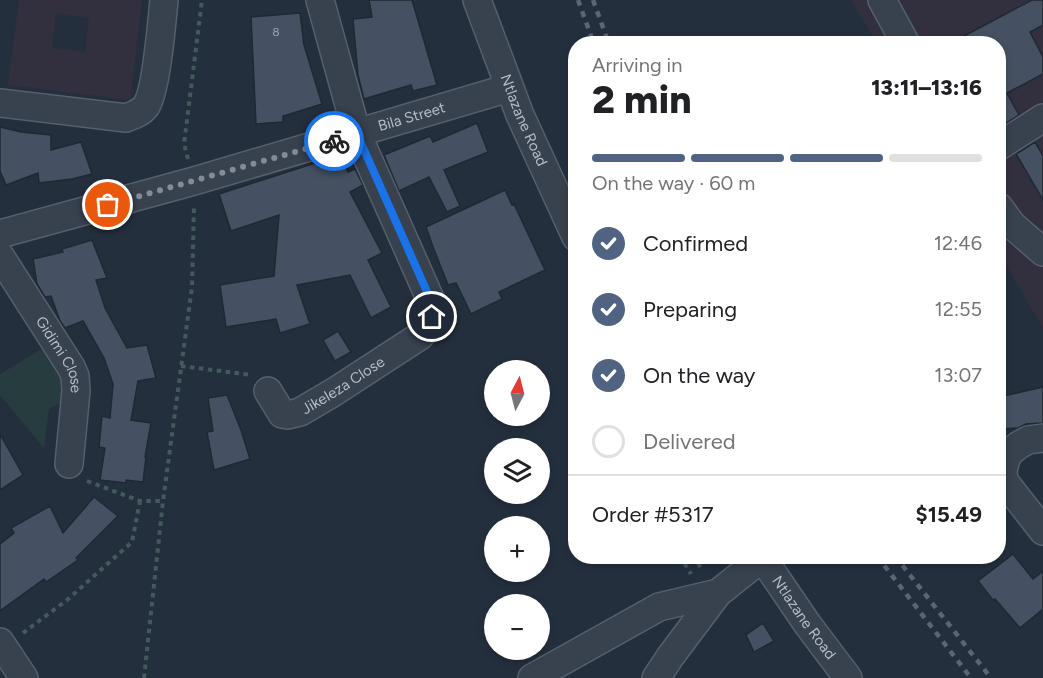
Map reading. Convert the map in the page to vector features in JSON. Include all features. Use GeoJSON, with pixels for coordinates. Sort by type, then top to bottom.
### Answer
{"type":"FeatureCollection","features":[{"type":"Feature","properties":{"kind":"street"},"geometry":{"type":"LineString","coordinates":[[0,103],[126,118],[137,114],[147,105],[150,98],[164,0]]}},
{"type":"Feature","properties":{"kind":"street"},"geometry":{"type":"LineString","coordinates":[[320,0],[357,134]]}},
{"type":"Feature","properties":{"kind":"street","name":"Ntlazane Road"},"geometry":{"type":"LineString","coordinates":[[477,0],[520,116],[568,221]]}},
{"type":"Feature","properties":{"kind":"street"},"geometry":{"type":"LineString","coordinates":[[882,0],[902,36]]}},
{"type":"Feature","properties":{"kind":"street","name":"Bila Street"},"geometry":{"type":"LineString","coordinates":[[0,234],[194,181],[509,88]]}},
{"type":"Feature","properties":{"kind":"street"},"geometry":{"type":"LineString","coordinates":[[1006,142],[1043,118]]}},
{"type":"Feature","properties":{"kind":"street","name":"Jikeleza Close"},"geometry":{"type":"LineString","coordinates":[[268,391],[282,414],[295,414],[334,392],[420,336],[430,322],[432,303],[357,134]]}},
{"type":"Feature","properties":{"kind":"street"},"geometry":{"type":"LineString","coordinates":[[1006,217],[1012,225],[1043,252]]}},
{"type":"Feature","properties":{"kind":"street","name":"Gidimi Close"},"geometry":{"type":"LineString","coordinates":[[0,256],[75,376],[76,391],[69,464]]}},
{"type":"Feature","properties":{"kind":"street"},"geometry":{"type":"LineString","coordinates":[[1006,459],[1010,452],[1019,445],[1028,440],[1043,438]]}},
{"type":"Feature","properties":{"kind":"street"},"geometry":{"type":"LineString","coordinates":[[1006,483],[1043,531]]}},
{"type":"Feature","properties":{"kind":"street"},"geometry":{"type":"LineString","coordinates":[[532,678],[659,607],[711,584],[748,564]]}},
{"type":"Feature","properties":{"kind":"street","name":"Ntlazane Road"},"geometry":{"type":"LineString","coordinates":[[766,564],[848,678]]}},
{"type":"Feature","properties":{"kind":"street"},"geometry":{"type":"LineString","coordinates":[[656,678],[711,584]]}},
{"type":"Feature","properties":{"kind":"street"},"geometry":{"type":"LineString","coordinates":[[2,645],[24,678]]}},
{"type":"Feature","properties":{"kind":"path"},"geometry":{"type":"LineString","coordinates":[[144,678],[163,501],[192,287],[194,181],[184,144],[202,0]]}},
{"type":"Feature","properties":{"kind":"path"},"geometry":{"type":"LineString","coordinates":[[181,366],[259,375],[268,391]]}},
{"type":"Feature","properties":{"kind":"path"},"geometry":{"type":"LineString","coordinates":[[69,464],[86,481],[140,501],[163,501]]}},
{"type":"Feature","properties":{"kind":"path"},"geometry":{"type":"LineString","coordinates":[[2,645],[67,600],[132,542],[140,501]]}},
{"type":"Feature","properties":{"kind":"path"},"geometry":{"type":"LineString","coordinates":[[685,564],[695,580]]}},
{"type":"Feature","properties":{"kind":"path"},"geometry":{"type":"LineString","coordinates":[[698,564],[711,584]]}},
{"type":"Feature","properties":{"kind":"shaded area"},"geometry":{"type":"Polygon","coordinates":[[[19,0],[142,0],[130,100],[8,85],[19,0]],[[56,13],[52,48],[85,52],[89,18],[56,13]]]}},
{"type":"Feature","properties":{"kind":"shaded area"},"geometry":{"type":"Polygon","coordinates":[[[851,0],[1043,0],[1043,328],[1006,265],[1006,36],[873,36],[851,0]]]}},
{"type":"Feature","properties":{"kind":"green space"},"geometry":{"type":"Polygon","coordinates":[[[47,346],[70,382],[68,399],[49,409],[44,448],[0,395],[0,374],[47,346]]]}},
{"type":"Feature","properties":{"kind":"building"},"geometry":{"type":"Polygon","coordinates":[[[369,0],[412,0],[437,85],[413,91],[411,85],[364,99],[358,75],[353,19],[372,17],[369,0]]]}},
{"type":"Feature","properties":{"kind":"building"},"geometry":{"type":"Polygon","coordinates":[[[1032,0],[1043,0],[1043,25],[1030,32],[1043,57],[1043,74],[1007,93],[1019,115],[1006,123],[1006,36],[964,36],[1032,0]]]}},
{"type":"Feature","properties":{"kind":"building"},"geometry":{"type":"Polygon","coordinates":[[[300,13],[304,45],[322,104],[283,116],[283,122],[256,124],[251,17],[300,13]]]}},
{"type":"Feature","properties":{"kind":"building"},"geometry":{"type":"Polygon","coordinates":[[[477,123],[488,152],[444,170],[460,206],[447,212],[429,177],[399,191],[384,155],[430,136],[433,142],[477,123]]]}},
{"type":"Feature","properties":{"kind":"building"},"geometry":{"type":"Polygon","coordinates":[[[0,127],[51,135],[51,150],[81,142],[92,174],[39,183],[38,173],[6,185],[0,171],[0,127]]]}},
{"type":"Feature","properties":{"kind":"building"},"geometry":{"type":"Polygon","coordinates":[[[1035,142],[1043,156],[1043,200],[1016,154],[1035,142]]]}},
{"type":"Feature","properties":{"kind":"building"},"geometry":{"type":"Polygon","coordinates":[[[340,155],[348,172],[355,169],[363,185],[350,192],[382,253],[368,260],[391,307],[371,318],[350,275],[297,285],[310,324],[280,333],[276,319],[226,327],[220,285],[274,276],[279,215],[231,231],[219,194],[340,155]]]}},
{"type":"Feature","properties":{"kind":"building"},"geometry":{"type":"Polygon","coordinates":[[[505,190],[545,270],[499,292],[502,299],[471,314],[456,283],[448,285],[426,227],[505,190]]]}},
{"type":"Feature","properties":{"kind":"building"},"geometry":{"type":"Polygon","coordinates":[[[92,240],[107,278],[96,280],[105,308],[127,348],[147,345],[156,378],[138,381],[131,420],[151,423],[143,482],[100,480],[105,448],[99,447],[102,416],[110,418],[113,384],[104,358],[83,321],[65,328],[51,296],[45,297],[37,284],[33,259],[63,252],[62,249],[92,240]]]}},
{"type":"Feature","properties":{"kind":"building"},"geometry":{"type":"Polygon","coordinates":[[[338,331],[351,352],[335,361],[323,340],[338,331]]]}},
{"type":"Feature","properties":{"kind":"building"},"geometry":{"type":"Polygon","coordinates":[[[1043,387],[1043,423],[1006,429],[1006,395],[1043,387]]]}},
{"type":"Feature","properties":{"kind":"building"},"geometry":{"type":"Polygon","coordinates":[[[227,395],[250,459],[214,470],[207,432],[213,431],[208,398],[227,395]]]}},
{"type":"Feature","properties":{"kind":"building"},"geometry":{"type":"Polygon","coordinates":[[[0,434],[23,475],[0,490],[0,434]]]}},
{"type":"Feature","properties":{"kind":"building"},"geometry":{"type":"Polygon","coordinates":[[[94,497],[118,516],[76,558],[78,560],[46,582],[44,579],[0,611],[0,544],[14,533],[11,528],[50,506],[63,533],[94,497]]]}},
{"type":"Feature","properties":{"kind":"building"},"geometry":{"type":"Polygon","coordinates":[[[1013,554],[1033,579],[1043,571],[1043,609],[1020,628],[978,581],[1000,564],[1006,564],[1006,559],[1013,554]]]}},
{"type":"Feature","properties":{"kind":"building"},"geometry":{"type":"Polygon","coordinates":[[[763,623],[774,641],[754,652],[746,635],[763,623]]]}},
{"type":"Feature","properties":{"kind":"railway"},"geometry":{"type":"LineString","coordinates":[[578,0],[591,36]]}},
{"type":"Feature","properties":{"kind":"railway"},"geometry":{"type":"LineString","coordinates":[[593,0],[606,36]]}},
{"type":"Feature","properties":{"kind":"railway"},"geometry":{"type":"LineString","coordinates":[[883,564],[971,678]]}},
{"type":"Feature","properties":{"kind":"railway"},"geometry":{"type":"LineString","coordinates":[[901,564],[991,678]]}},
{"type":"Feature","properties":{"kind":"way so far"},"geometry":{"type":"LineString","coordinates":[[108,205],[334,141]]}},
{"type":"Feature","properties":{"kind":"route"},"geometry":{"type":"LineString","coordinates":[[334,141],[357,134],[432,303],[432,317]]}}]}
